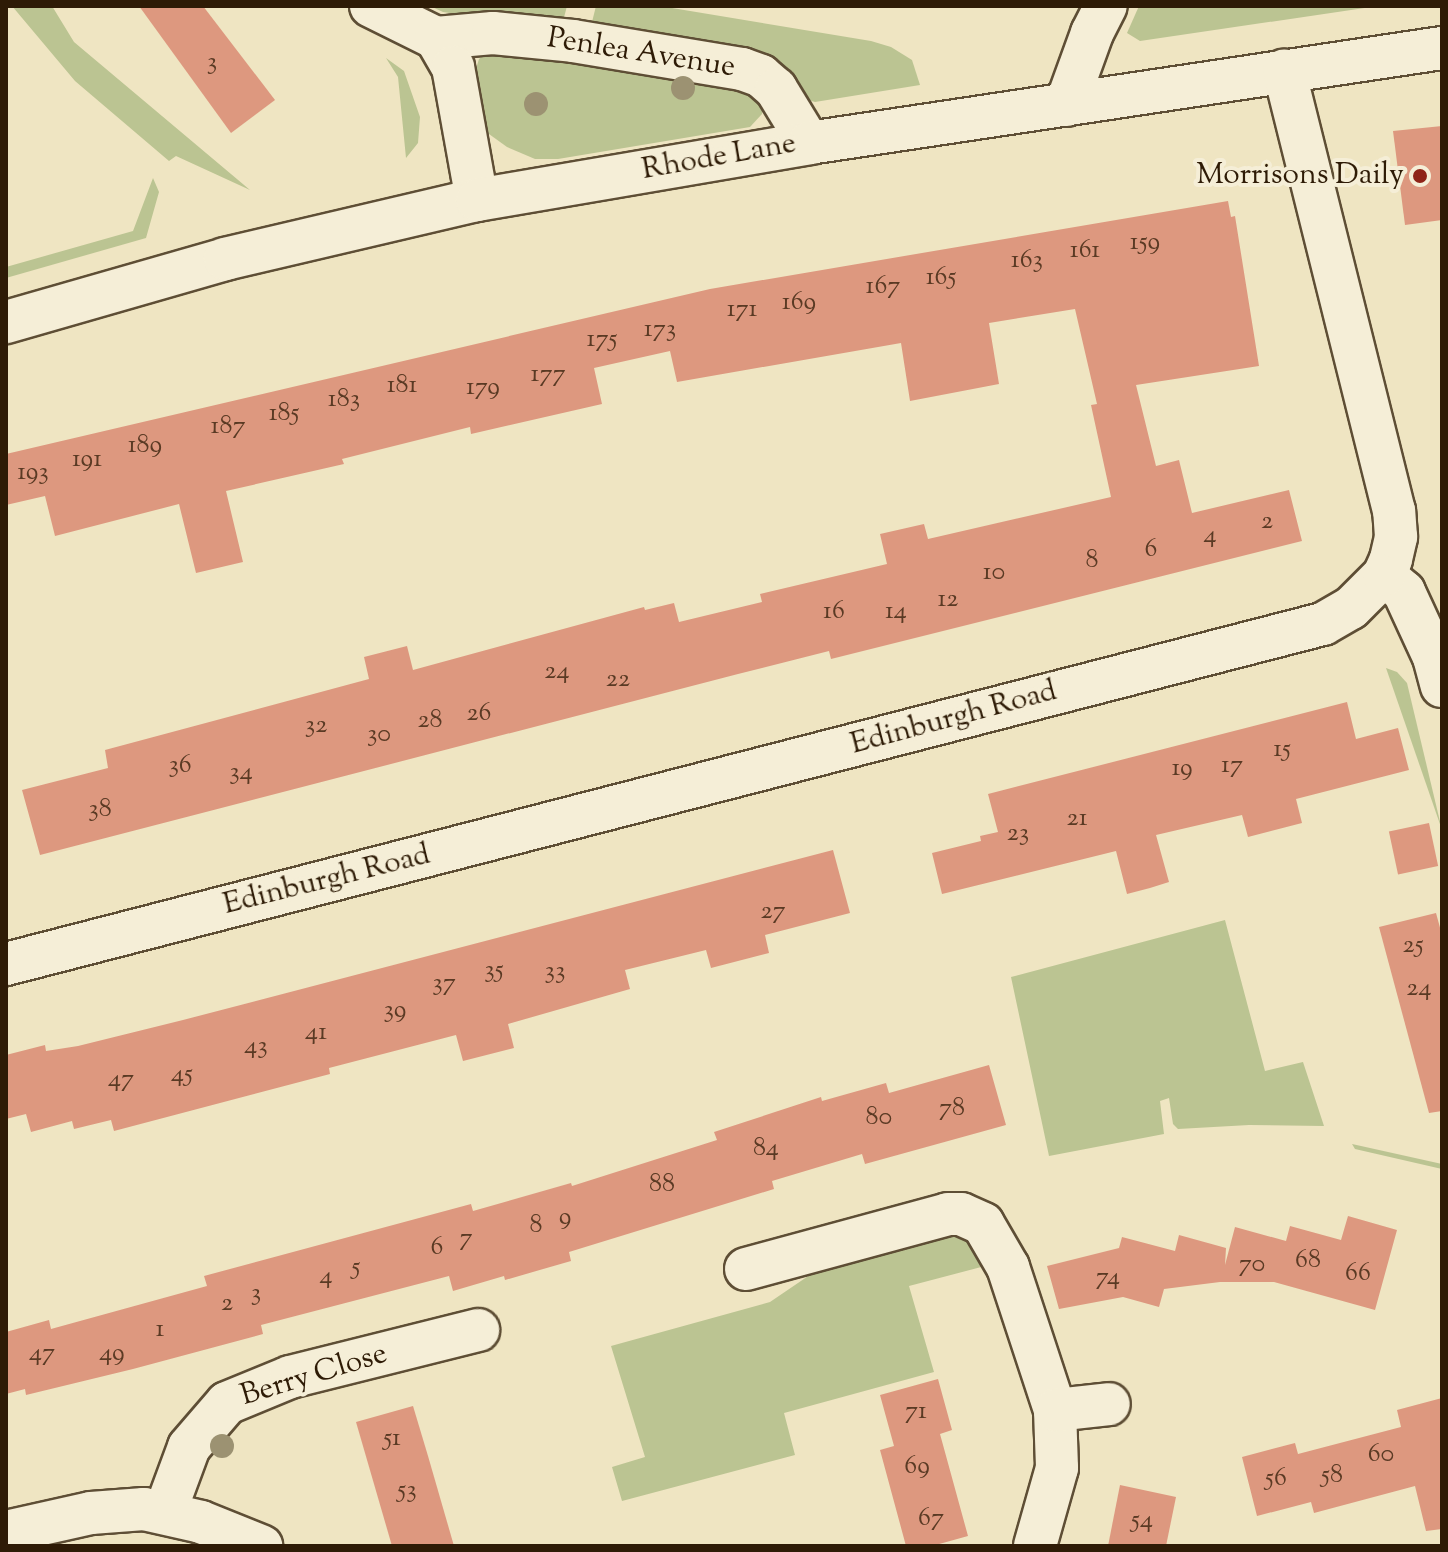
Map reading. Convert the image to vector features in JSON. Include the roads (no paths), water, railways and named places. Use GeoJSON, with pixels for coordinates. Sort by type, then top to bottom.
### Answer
{"type":"FeatureCollection","features":[{"type":"Feature","properties":{"kind":"street"},"geometry":{"type":"LineString","coordinates":[[371,6],[436,38],[453,67],[477,200]]}},
{"type":"Feature","properties":{"kind":"street"},"geometry":{"type":"LineString","coordinates":[[1066,105],[1092,33],[1106,6]]}},
{"type":"Feature","properties":{"kind":"street","name":"Penlea Avenue"},"geometry":{"type":"LineString","coordinates":[[436,38],[493,33],[519,35],[742,69],[761,76],[776,89],[809,143]]}},
{"type":"Feature","properties":{"kind":"street","name":"Rhode Lane"},"geometry":{"type":"LineString","coordinates":[[6,322],[225,259],[477,200],[809,143],[1442,48]]}},
{"type":"Feature","properties":{"kind":"street","name":"Edinburgh Road"},"geometry":{"type":"LineString","coordinates":[[6,964],[1323,624],[1351,608],[1384,575],[1396,537],[1394,511],[1284,71]]}},
{"type":"Feature","properties":{"kind":"street"},"geometry":{"type":"LineString","coordinates":[[1384,575],[1404,592],[1434,657],[1442,686]]}},
{"type":"Feature","properties":{"kind":"street"},"geometry":{"type":"LineString","coordinates":[[746,1269],[948,1214],[973,1219],[992,1234],[1005,1258],[1055,1410],[1057,1468],[1035,1546]]}},
{"type":"Feature","properties":{"kind":"street","name":"Berry Close"},"geometry":{"type":"LineString","coordinates":[[165,1512],[189,1447],[227,1403],[290,1377],[478,1330]]}},
{"type":"Feature","properties":{"kind":"street"},"geometry":{"type":"LineString","coordinates":[[1055,1410],[1109,1404]]}},
{"type":"Feature","properties":{"kind":"street"},"geometry":{"type":"LineString","coordinates":[[6,1532],[124,1508],[165,1512],[238,1534],[261,1546]]}},
{"type":"Feature","properties":{"kind":"place","name":"Morrisons Daily"},"geometry":{"type":"Point","coordinates":[1420,176]}}]}
